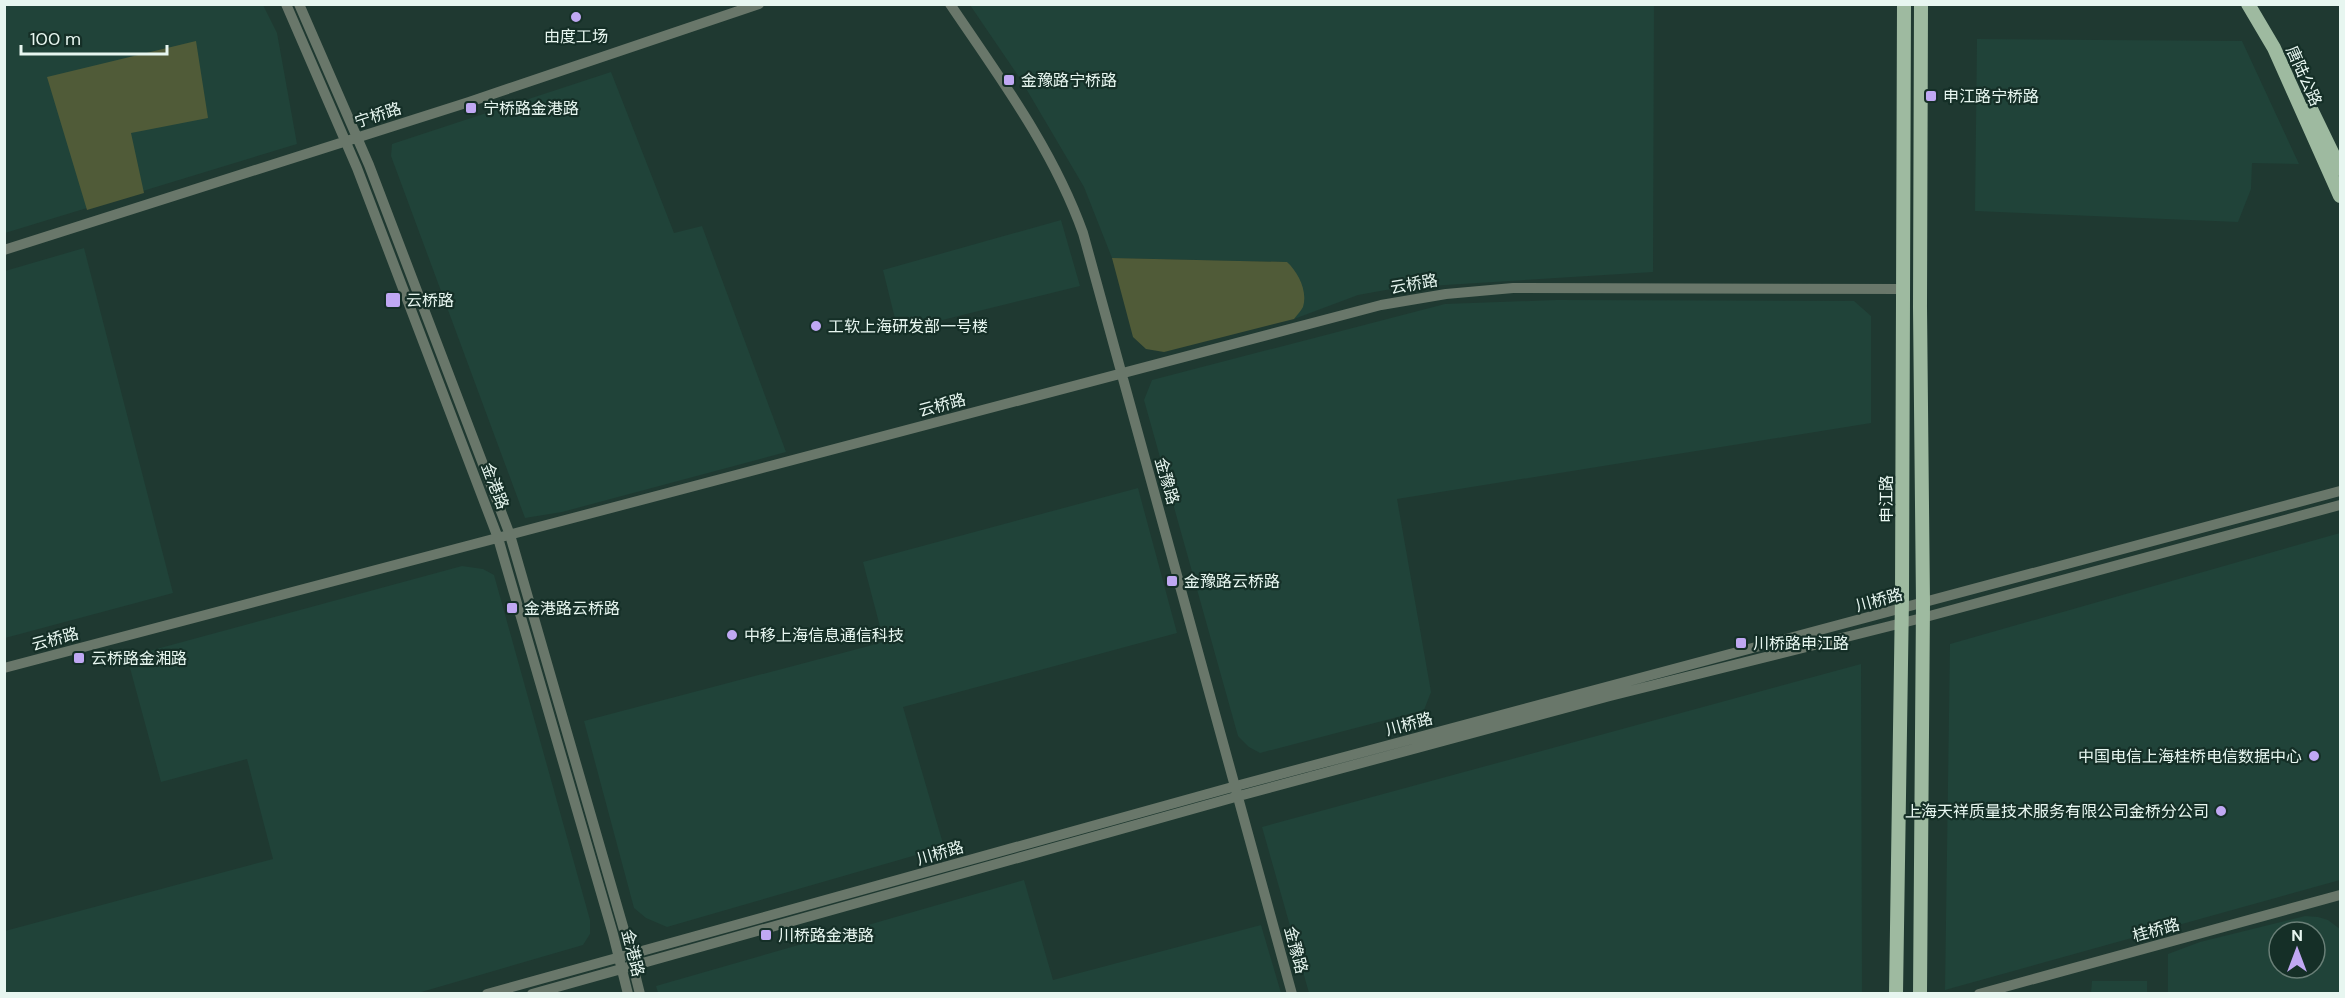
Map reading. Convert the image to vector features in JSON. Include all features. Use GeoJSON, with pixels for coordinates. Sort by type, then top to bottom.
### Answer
{"type":"FeatureCollection","features":[{"type":"Feature","properties":{"kind":"main road","name":"申江路"},"geometry":{"type":"LineString","coordinates":[[1896,993],[1902,616],[1904,4]]}},
{"type":"Feature","properties":{"kind":"main road"},"geometry":{"type":"LineString","coordinates":[[1920,993],[1921,4]]}},
{"type":"Feature","properties":{"kind":"main road","name":"唐陆公路"},"geometry":{"type":"LineString","coordinates":[[2248,4],[2274,48],[2340,196]]}},
{"type":"Feature","properties":{"kind":"main road","name":"唐陆公路"},"geometry":{"type":"LineString","coordinates":[[2256,4],[2279,44],[2340,169]]}},
{"type":"Feature","properties":{"kind":"street","name":"金港路"},"geometry":{"type":"LineString","coordinates":[[286,4],[352,139]]}},
{"type":"Feature","properties":{"kind":"street","name":"金港路"},"geometry":{"type":"LineString","coordinates":[[299,4],[504,536],[640,993]]}},
{"type":"Feature","properties":{"kind":"street","name":"宁桥路"},"geometry":{"type":"LineString","coordinates":[[4,250],[469,102],[759,4]]}},
{"type":"Feature","properties":{"kind":"street","name":"金豫路"},"geometry":{"type":"LineString","coordinates":[[950,4],[1034,129],[1061,178],[1083,233],[1292,993]]}},
{"type":"Feature","properties":{"kind":"street","name":"云桥路"},"geometry":{"type":"LineString","coordinates":[[4,668],[1381,305],[1446,294],[1513,288],[1904,289]]}},
{"type":"Feature","properties":{"kind":"street","name":"川桥路"},"geometry":{"type":"LineString","coordinates":[[1922,618],[2340,490]]}},
{"type":"Feature","properties":{"kind":"street","name":"川桥路"},"geometry":{"type":"LineString","coordinates":[[487,993],[1237,791],[1902,616],[1922,618],[2340,505]]}},
{"type":"Feature","properties":{"kind":"street","name":"金港路"},"geometry":{"type":"LineString","coordinates":[[504,536],[628,993]]}},
{"type":"Feature","properties":{"kind":"street","name":"川桥路"},"geometry":{"type":"LineString","coordinates":[[532,993],[622,970],[1237,791]]}},
{"type":"Feature","properties":{"kind":"street","name":"桂桥路"},"geometry":{"type":"LineString","coordinates":[[1979,993],[2340,895]]}},
{"type":"Feature","properties":{"kind":"shaded area"},"geometry":{"type":"Polygon","coordinates":[[[5,5],[263,5],[277,33],[297,144],[5,233],[5,5]]]}},
{"type":"Feature","properties":{"kind":"shaded area"},"geometry":{"type":"Polygon","coordinates":[[[970,5],[1654,5],[1653,272],[1397,288],[1358,295],[1294,319],[1303,306],[1287,262],[1112,258],[1084,187],[1021,80],[970,5]]]}},
{"type":"Feature","properties":{"kind":"shaded area"},"geometry":{"type":"Polygon","coordinates":[[[1977,39],[2242,41],[2299,164],[2252,163],[2251,189],[2238,222],[1975,211],[1977,39]]]}},
{"type":"Feature","properties":{"kind":"shaded area"},"geometry":{"type":"Polygon","coordinates":[[[196,41],[208,118],[131,133],[144,193],[87,210],[47,77],[196,41]]]}},
{"type":"Feature","properties":{"kind":"shaded area"},"geometry":{"type":"Polygon","coordinates":[[[611,72],[674,233],[702,226],[786,452],[562,512],[525,518],[391,156],[392,144],[611,72]]]}},
{"type":"Feature","properties":{"kind":"shaded area"},"geometry":{"type":"Polygon","coordinates":[[[1061,220],[1080,286],[898,331],[883,270],[1061,220]]]}},
{"type":"Feature","properties":{"kind":"shaded area"},"geometry":{"type":"Polygon","coordinates":[[[84,248],[173,593],[5,638],[5,271],[84,248]]]}},
{"type":"Feature","properties":{"kind":"shaded area"},"geometry":{"type":"Polygon","coordinates":[[[1112,258],[1287,262],[1301,282],[1304,295],[1303,307],[1294,319],[1164,352],[1146,349],[1133,337],[1112,258]]]}},
{"type":"Feature","properties":{"kind":"shaded area"},"geometry":{"type":"Polygon","coordinates":[[[1557,300],[1854,301],[1871,316],[1871,423],[1397,499],[1431,692],[1424,710],[1260,753],[1249,747],[1238,736],[1144,400],[1152,380],[1445,304],[1557,300]]]}},
{"type":"Feature","properties":{"kind":"shaded area"},"geometry":{"type":"Polygon","coordinates":[[[1138,488],[1177,633],[903,707],[944,847],[667,927],[646,918],[634,908],[584,721],[884,642],[863,562],[1138,488]]]}},
{"type":"Feature","properties":{"kind":"shaded area"},"geometry":{"type":"Polygon","coordinates":[[[2340,533],[2340,880],[1945,990],[1950,644],[2340,533]]]}},
{"type":"Feature","properties":{"kind":"shaded area"},"geometry":{"type":"Polygon","coordinates":[[[462,566],[483,569],[494,575],[590,920],[590,934],[583,945],[418,993],[5,993],[5,931],[273,859],[247,759],[161,782],[127,657],[462,566]]]}},
{"type":"Feature","properties":{"kind":"shaded area"},"geometry":{"type":"Polygon","coordinates":[[[1861,664],[1862,993],[1309,993],[1262,827],[1861,664]]]}},
{"type":"Feature","properties":{"kind":"shaded area"},"geometry":{"type":"Polygon","coordinates":[[[1024,880],[1053,980],[1261,925],[1281,993],[658,993],[656,986],[1024,880]]]}},
{"type":"Feature","properties":{"kind":"shaded area"},"geometry":{"type":"Polygon","coordinates":[[[2305,916],[2318,917],[2328,920],[2340,929],[2340,993],[2168,993],[2168,954],[2200,942],[2267,925],[2267,980],[2327,980],[2327,920],[2289,920],[2305,916]]]}},
{"type":"Feature","properties":{"kind":"shaded area"},"geometry":{"type":"Polygon","coordinates":[[[2092,981],[2147,981],[2147,993],[2091,993],[2092,981]]]}},
{"type":"Feature","properties":{"kind":"place","name":"由度工场"},"geometry":{"type":"Point","coordinates":[576,17]}},
{"type":"Feature","properties":{"kind":"place","name":"金豫路宁桥路"},"geometry":{"type":"Point","coordinates":[1009,80]}},
{"type":"Feature","properties":{"kind":"place","name":"申江路宁桥路"},"geometry":{"type":"Point","coordinates":[1931,96]}},
{"type":"Feature","properties":{"kind":"place","name":"宁桥路金港路"},"geometry":{"type":"Point","coordinates":[471,108]}},
{"type":"Feature","properties":{"kind":"place","name":"云桥路"},"geometry":{"type":"Point","coordinates":[393,300]}},
{"type":"Feature","properties":{"kind":"place","name":"工软上海研发部一号楼"},"geometry":{"type":"Point","coordinates":[816,326]}},
{"type":"Feature","properties":{"kind":"place","name":"金豫路云桥路"},"geometry":{"type":"Point","coordinates":[1172,581]}},
{"type":"Feature","properties":{"kind":"place","name":"金港路云桥路"},"geometry":{"type":"Point","coordinates":[512,608]}},
{"type":"Feature","properties":{"kind":"place","name":"中移上海信息通信科技"},"geometry":{"type":"Point","coordinates":[732,635]}},
{"type":"Feature","properties":{"kind":"place","name":"川桥路申江路"},"geometry":{"type":"Point","coordinates":[1741,643]}},
{"type":"Feature","properties":{"kind":"place","name":"云桥路金湘路"},"geometry":{"type":"Point","coordinates":[79,658]}},
{"type":"Feature","properties":{"kind":"place","name":"中国电信上海桂桥电信数据中心"},"geometry":{"type":"Point","coordinates":[2314,756]}},
{"type":"Feature","properties":{"kind":"place","name":"上海天祥质量技术服务有限公司金桥分公司"},"geometry":{"type":"Point","coordinates":[2221,811]}},
{"type":"Feature","properties":{"kind":"place","name":"川桥路金港路"},"geometry":{"type":"Point","coordinates":[766,935]}}]}
